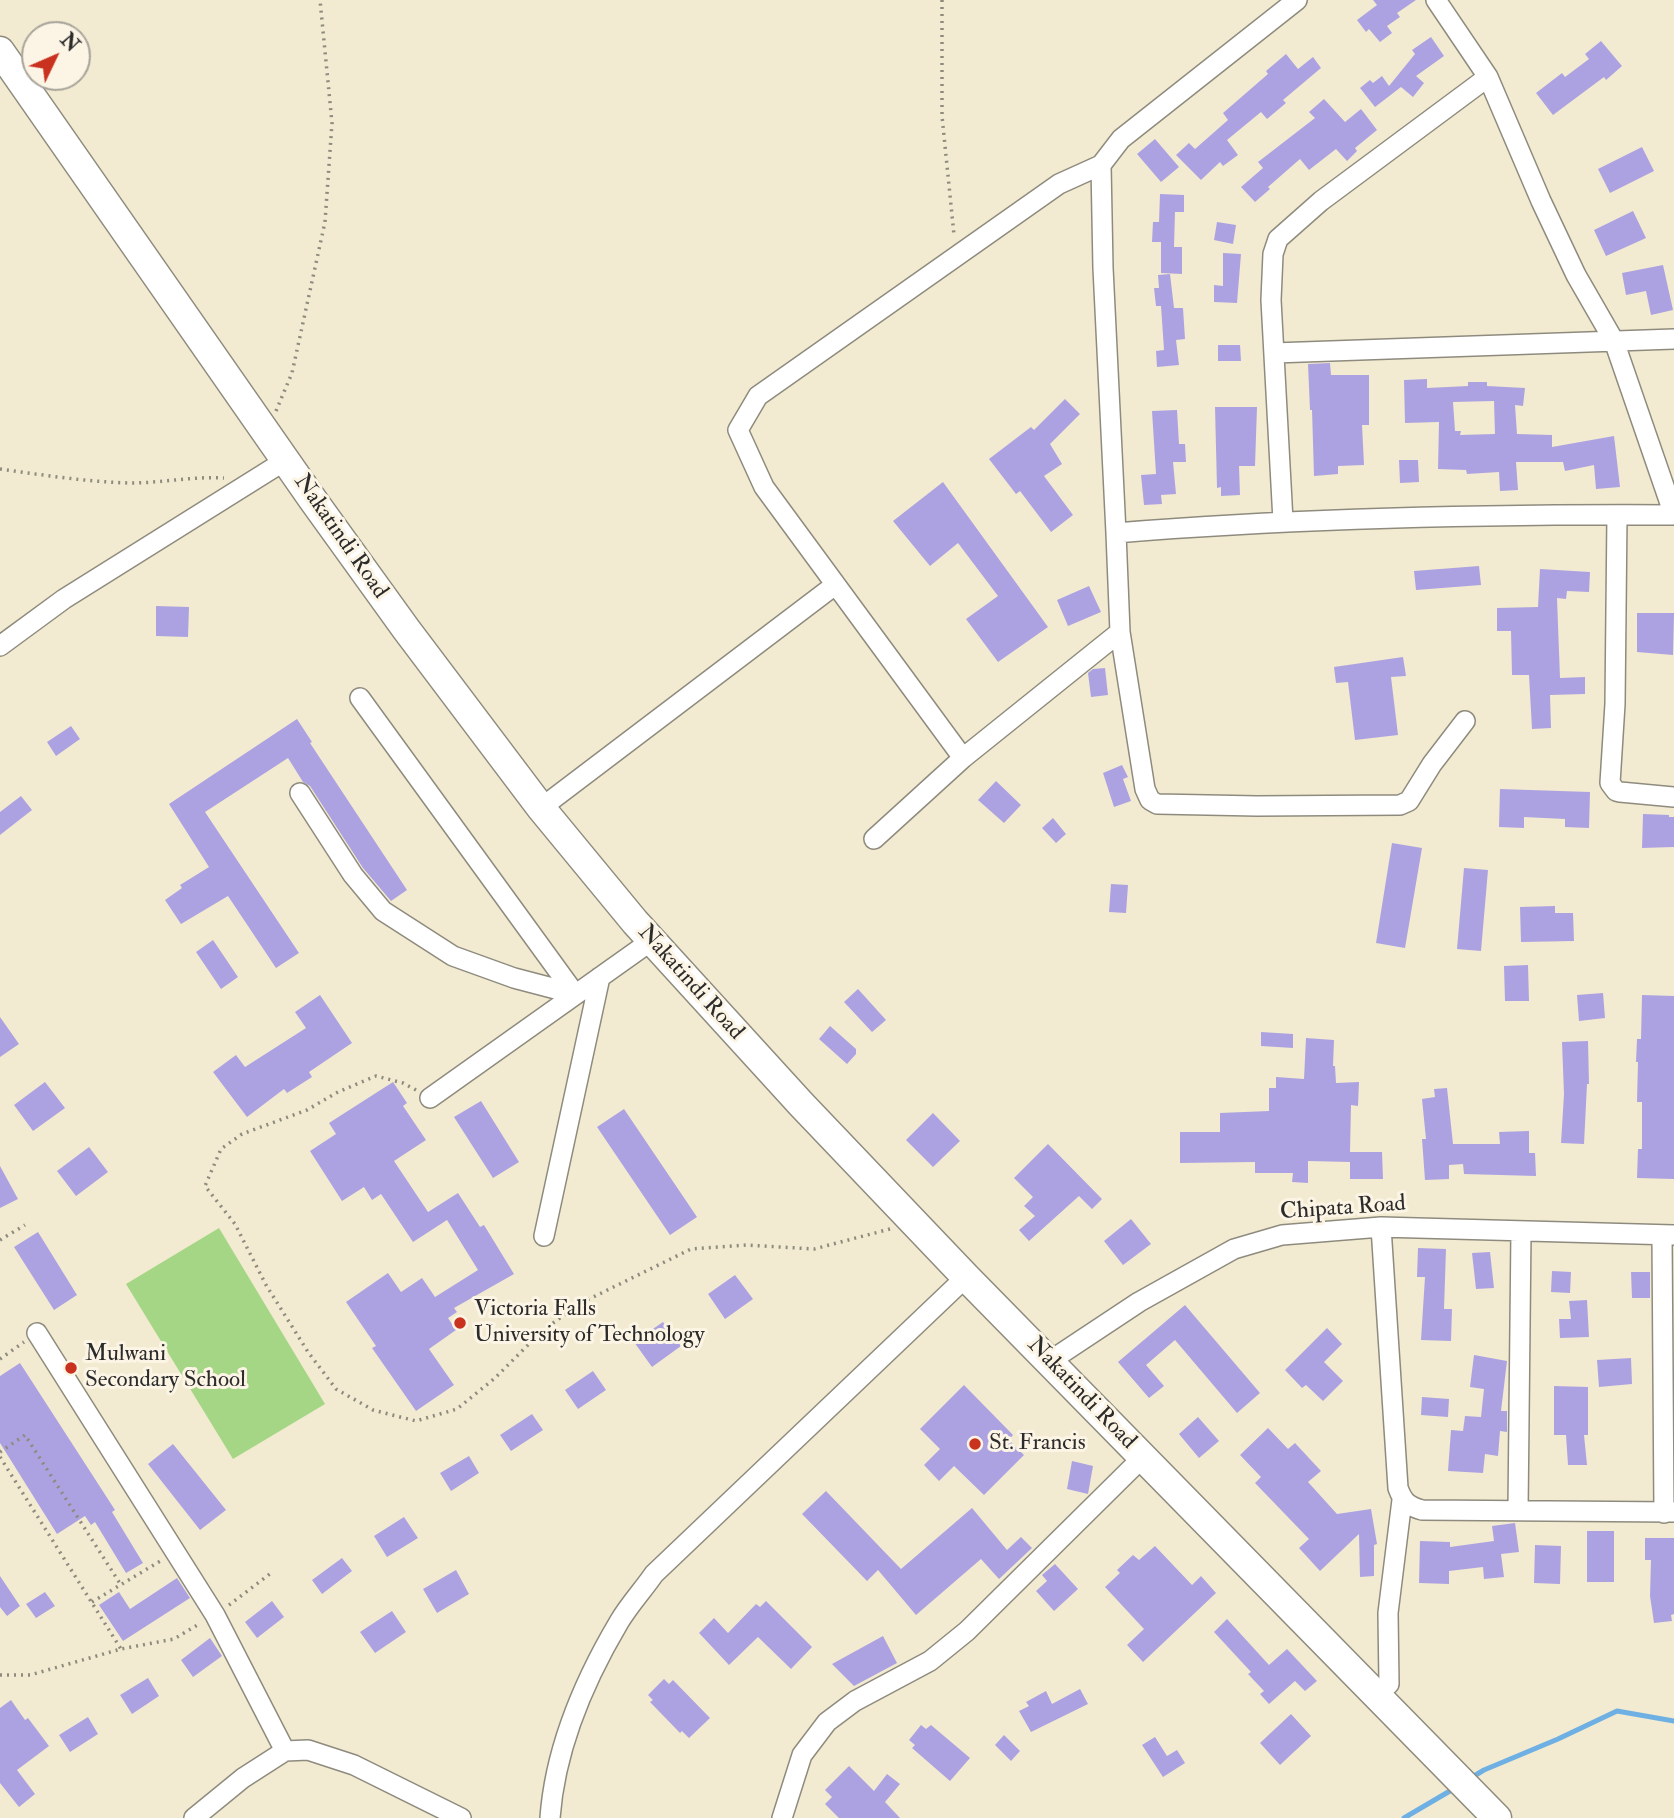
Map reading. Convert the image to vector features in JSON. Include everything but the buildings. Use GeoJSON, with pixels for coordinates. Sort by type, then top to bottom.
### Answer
{"type":"FeatureCollection","features":[{"type":"Feature","properties":{"kind":"highway","name":"Nakatindi Road"},"geometry":{"type":"LineString","coordinates":[[0,51],[405,629],[541,808],[651,941],[966,1277],[1496,1818]]}},
{"type":"Feature","properties":{"kind":"street"},"geometry":{"type":"LineString","coordinates":[[963,758],[764,487],[738,430],[758,396],[1059,184],[1101,165],[1121,139],[1297,0]]}},
{"type":"Feature","properties":{"kind":"street"},"geometry":{"type":"LineString","coordinates":[[1116,533],[1374,517],[1674,515],[1614,341],[1576,275],[1488,76],[1436,0]]}},
{"type":"Feature","properties":{"kind":"street"},"geometry":{"type":"LineString","coordinates":[[1283,521],[1271,300],[1273,254],[1278,239],[1321,201],[1488,76]]}},
{"type":"Feature","properties":{"kind":"street"},"geometry":{"type":"LineString","coordinates":[[1101,165],[1119,632],[1145,789],[1150,800],[1157,804],[1244,806],[1400,805],[1409,801],[1432,764],[1465,720]]}},
{"type":"Feature","properties":{"kind":"street"},"geometry":{"type":"LineString","coordinates":[[1274,353],[1674,340]]}},
{"type":"Feature","properties":{"kind":"street"},"geometry":{"type":"LineString","coordinates":[[0,646],[64,599],[286,460]]}},
{"type":"Feature","properties":{"kind":"street"},"geometry":{"type":"LineString","coordinates":[[1618,514],[1615,704],[1610,783],[1616,791],[1674,797]]}},
{"type":"Feature","properties":{"kind":"street"},"geometry":{"type":"LineString","coordinates":[[541,808],[835,585]]}},
{"type":"Feature","properties":{"kind":"street"},"geometry":{"type":"LineString","coordinates":[[874,839],[963,758],[1119,632]]}},
{"type":"Feature","properties":{"kind":"street"},"geometry":{"type":"LineString","coordinates":[[360,698],[575,994]]}},
{"type":"Feature","properties":{"kind":"street"},"geometry":{"type":"LineString","coordinates":[[300,793],[353,875],[383,911],[453,957],[514,978],[575,994]]}},
{"type":"Feature","properties":{"kind":"street"},"geometry":{"type":"LineString","coordinates":[[430,1098],[651,941]]}},
{"type":"Feature","properties":{"kind":"street"},"geometry":{"type":"LineString","coordinates":[[544,1236],[600,977]]}},
{"type":"Feature","properties":{"kind":"street"},"geometry":{"type":"LineString","coordinates":[[1376,1696],[1389,1684],[1388,1613],[1402,1500],[1398,1489],[1381,1227]]}},
{"type":"Feature","properties":{"kind":"street","name":"Chipata Road"},"geometry":{"type":"LineString","coordinates":[[1050,1361],[1139,1302],[1234,1248],[1282,1235],[1381,1227],[1668,1235]]}},
{"type":"Feature","properties":{"kind":"street"},"geometry":{"type":"LineString","coordinates":[[1518,1510],[1521,1231]]}},
{"type":"Feature","properties":{"kind":"street"},"geometry":{"type":"LineString","coordinates":[[1402,1500],[1411,1507],[1422,1510],[1669,1513],[1668,1235]]}},
{"type":"Feature","properties":{"kind":"street"},"geometry":{"type":"LineString","coordinates":[[550,1818],[552,1793],[566,1736],[589,1682],[620,1620],[654,1574],[966,1277]]}},
{"type":"Feature","properties":{"kind":"street"},"geometry":{"type":"LineString","coordinates":[[37,1333],[215,1615],[285,1751]]}},
{"type":"Feature","properties":{"kind":"street"},"geometry":{"type":"LineString","coordinates":[[782,1818],[802,1755],[827,1722],[855,1701],[930,1661],[968,1631],[1142,1458]]}},
{"type":"Feature","properties":{"kind":"street"},"geometry":{"type":"LineString","coordinates":[[196,1816],[243,1779],[285,1751],[308,1750],[354,1765],[461,1818]]}},
{"type":"Feature","properties":{"kind":"street"},"geometry":{"type":"LineString","coordinates":[[196,1816],[220,1818]]}},
{"type":"Feature","properties":{"kind":"path"},"geometry":{"type":"LineString","coordinates":[[266,431],[292,373],[325,222],[332,123],[320,0]]}},
{"type":"Feature","properties":{"kind":"path"},"geometry":{"type":"LineString","coordinates":[[942,0],[942,116],[956,257]]}},
{"type":"Feature","properties":{"kind":"path"},"geometry":{"type":"LineString","coordinates":[[0,469],[63,478],[133,483],[197,477],[254,480]]}},
{"type":"Feature","properties":{"kind":"path"},"geometry":{"type":"LineString","coordinates":[[430,1098],[403,1083],[376,1076],[338,1092],[307,1110],[242,1134],[221,1149],[205,1186],[235,1224],[266,1285],[308,1352],[336,1388],[373,1410],[416,1421],[457,1409],[495,1378],[542,1331],[581,1303],[691,1249],[746,1245],[814,1249],[914,1223]]}},
{"type":"Feature","properties":{"kind":"path"},"geometry":{"type":"LineString","coordinates":[[0,1240],[25,1225]]}},
{"type":"Feature","properties":{"kind":"path"},"geometry":{"type":"LineString","coordinates":[[0,1359],[37,1333]]}},
{"type":"Feature","properties":{"kind":"path"},"geometry":{"type":"LineString","coordinates":[[0,1452],[25,1435],[121,1584]]}},
{"type":"Feature","properties":{"kind":"path"},"geometry":{"type":"LineString","coordinates":[[0,1457],[121,1650]]}},
{"type":"Feature","properties":{"kind":"path"},"geometry":{"type":"LineString","coordinates":[[92,1602],[176,1551]]}},
{"type":"Feature","properties":{"kind":"path"},"geometry":{"type":"LineString","coordinates":[[0,1675],[30,1675],[121,1650],[174,1639],[215,1615],[271,1573]]}},
{"type":"Feature","properties":{"kind":"green space"},"geometry":{"type":"Polygon","coordinates":[[[219,1228],[325,1404],[233,1459],[126,1284],[219,1228]]]}},
{"type":"Feature","properties":{"kind":"waterway"},"geometry":{"type":"LineString","coordinates":[[1469,1779],[1617,1711],[1674,1721]]}},
{"type":"Feature","properties":{"kind":"waterway"},"geometry":{"type":"LineString","coordinates":[[1404,1818],[1455,1788]]}},
{"type":"Feature","properties":{"kind":"place","name":"Victoria Falls University of Technology"},"geometry":{"type":"Point","coordinates":[460,1323]}},
{"type":"Feature","properties":{"kind":"place","name":"Mulwani Secondary School"},"geometry":{"type":"Point","coordinates":[71,1368]}},
{"type":"Feature","properties":{"kind":"place","name":"St. Francis"},"geometry":{"type":"Point","coordinates":[975,1444]}}]}
